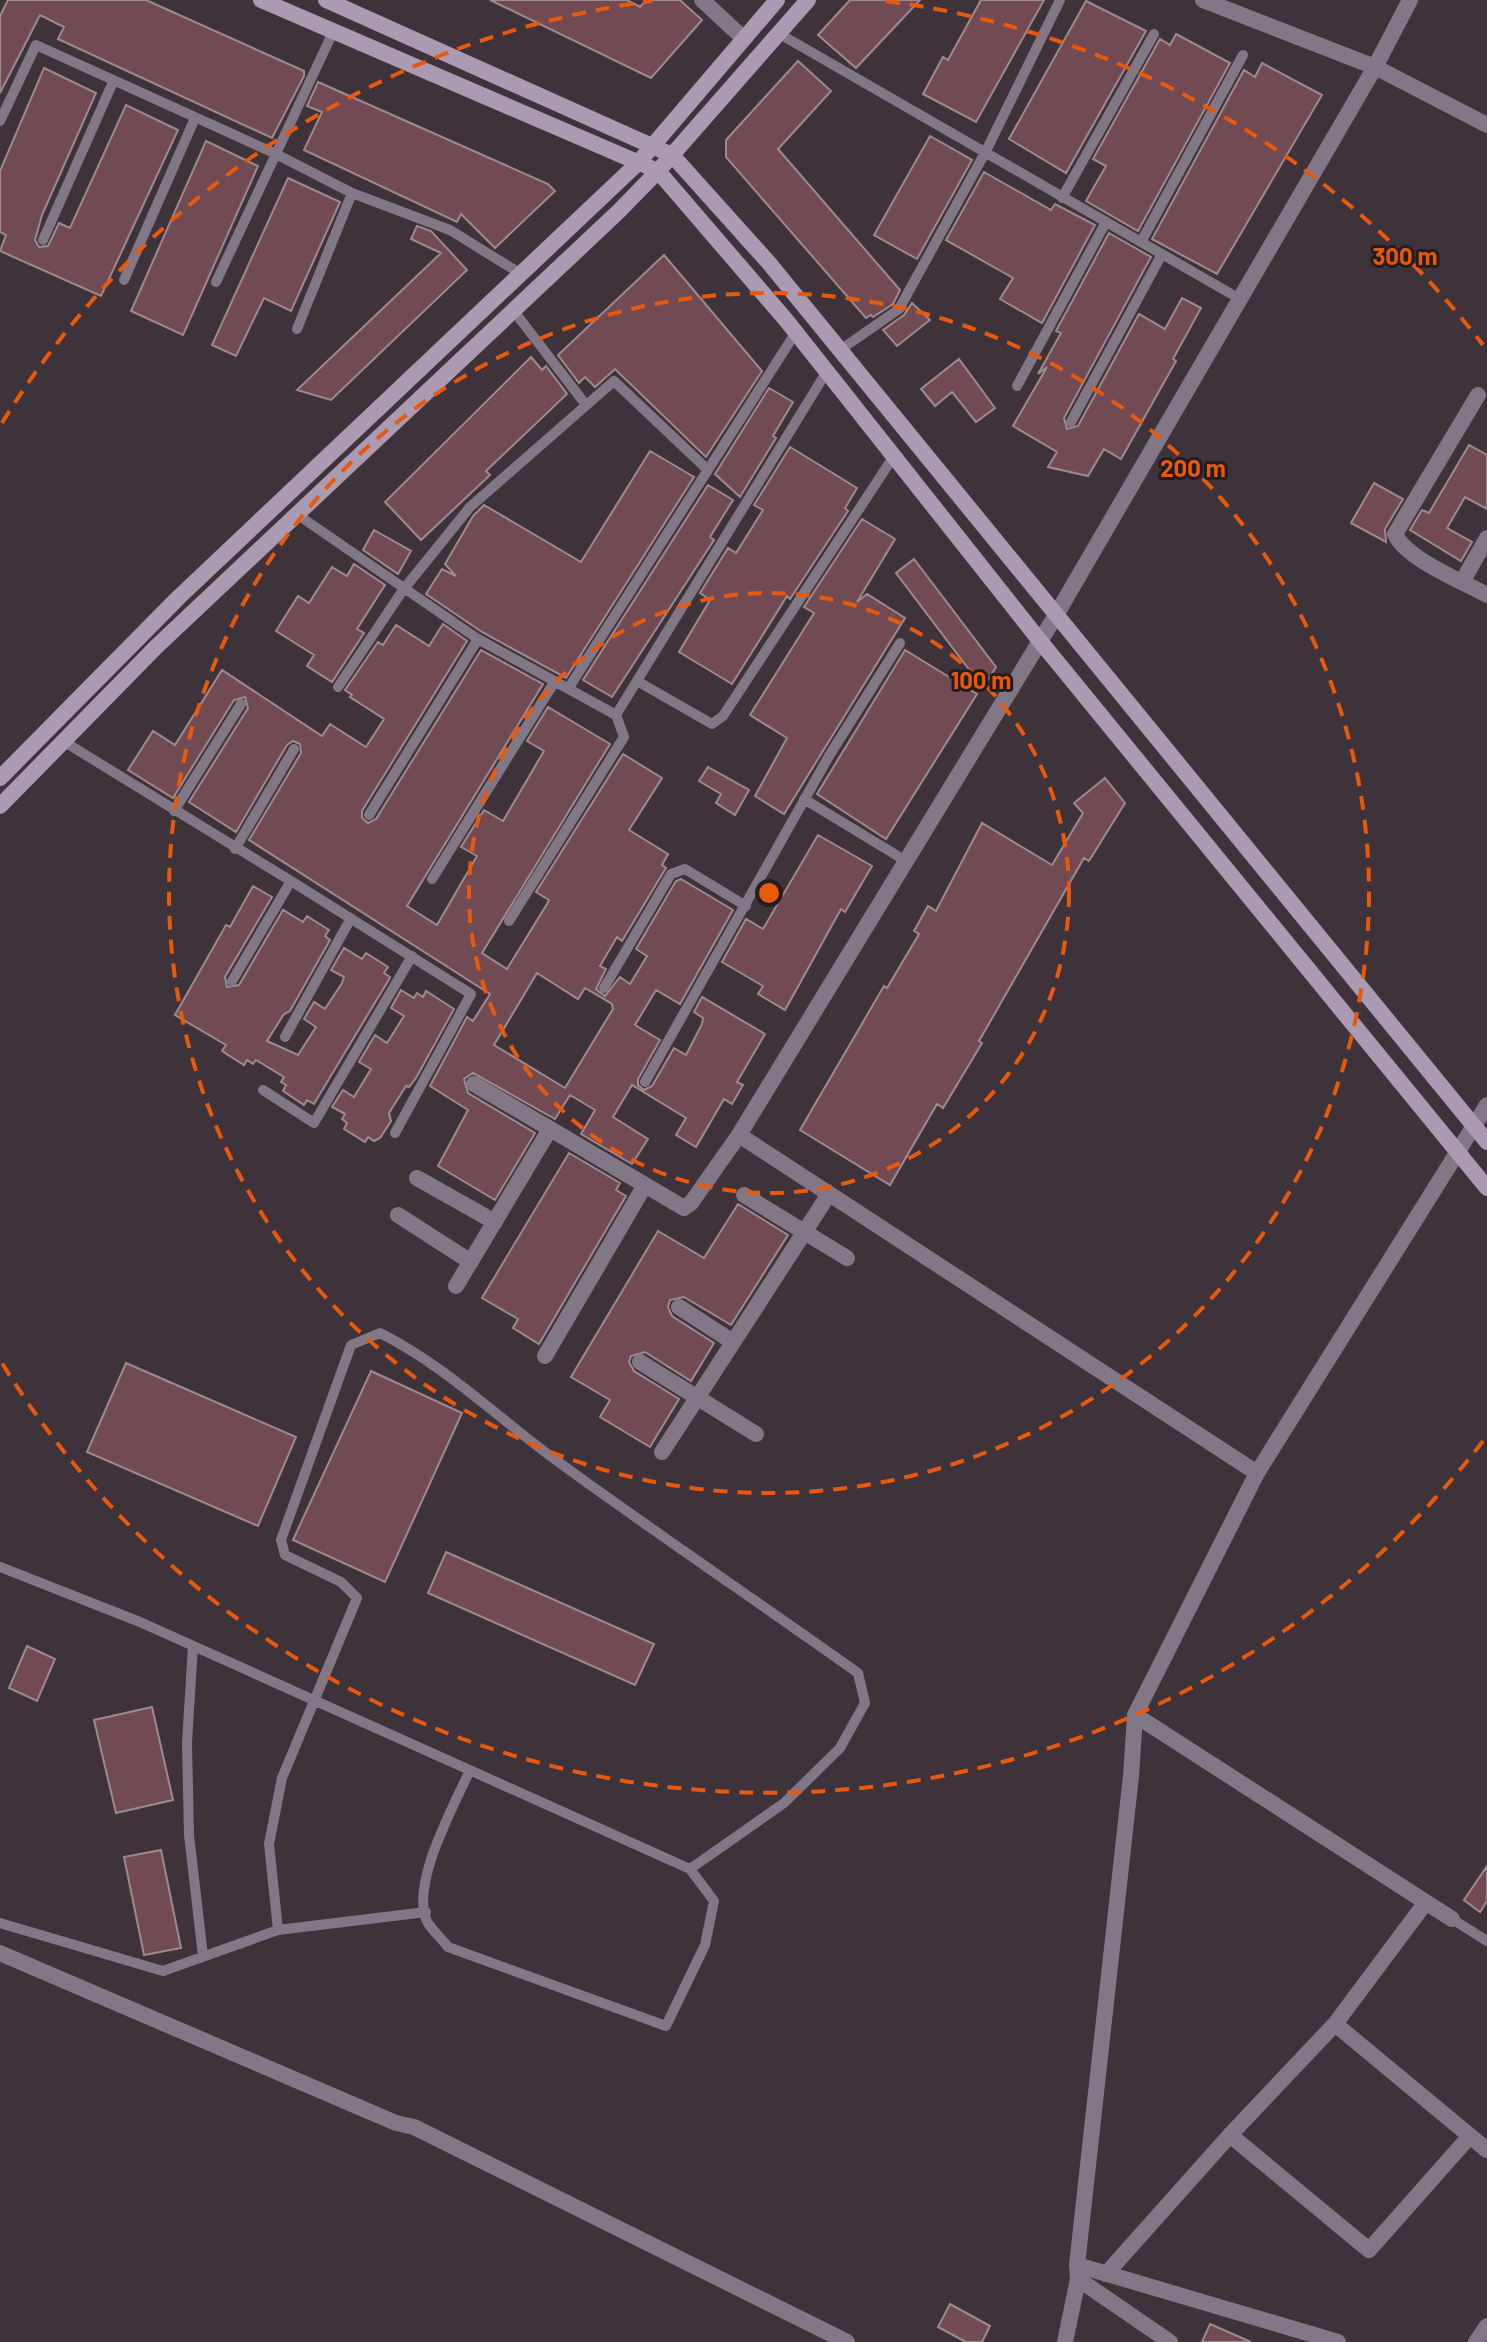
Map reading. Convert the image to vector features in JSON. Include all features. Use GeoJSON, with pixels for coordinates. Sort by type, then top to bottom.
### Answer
{"type":"FeatureCollection","features":[{"type":"Feature","properties":{"kind":"street"},"geometry":{"type":"LineString","coordinates":[[261,0],[658,171],[796,332],[1040,641],[1487,1188]]}},
{"type":"Feature","properties":{"kind":"street"},"geometry":{"type":"LineString","coordinates":[[328,0],[672,155],[769,263],[1487,1142]]}},
{"type":"Feature","properties":{"kind":"street"},"geometry":{"type":"LineString","coordinates":[[702,0],[743,38]]}},
{"type":"Feature","properties":{"kind":"street"},"geometry":{"type":"LineString","coordinates":[[0,778],[145,632],[638,163],[777,0]]}},
{"type":"Feature","properties":{"kind":"street"},"geometry":{"type":"LineString","coordinates":[[0,806],[156,647],[658,171],[808,0]]}},
{"type":"Feature","properties":{"kind":"street"},"geometry":{"type":"LineString","coordinates":[[1203,0],[1375,67],[1487,125]]}},
{"type":"Feature","properties":{"kind":"street"},"geometry":{"type":"LineString","coordinates":[[474,1084],[684,1208],[739,1135],[1056,615],[1375,67],[1410,0]]}},
{"type":"Feature","properties":{"kind":"street"},"geometry":{"type":"LineString","coordinates":[[1478,395],[1395,534],[1399,544],[1487,595]]}},
{"type":"Feature","properties":{"kind":"street"},"geometry":{"type":"LineString","coordinates":[[1462,582],[1487,538]]}},
{"type":"Feature","properties":{"kind":"street"},"geometry":{"type":"LineString","coordinates":[[145,632],[156,647]]}},
{"type":"Feature","properties":{"kind":"street"},"geometry":{"type":"LineString","coordinates":[[1065,2342],[1078,2272],[1135,1715],[1257,1473],[1487,1105]]}},
{"type":"Feature","properties":{"kind":"street"},"geometry":{"type":"LineString","coordinates":[[456,1286],[550,1129]]}},
{"type":"Feature","properties":{"kind":"street"},"geometry":{"type":"LineString","coordinates":[[739,1135],[1257,1473]]}},
{"type":"Feature","properties":{"kind":"street"},"geometry":{"type":"LineString","coordinates":[[417,1178],[495,1222]]}},
{"type":"Feature","properties":{"kind":"street"},"geometry":{"type":"LineString","coordinates":[[545,1356],[645,1185]]}},
{"type":"Feature","properties":{"kind":"street"},"geometry":{"type":"LineString","coordinates":[[662,1452],[829,1194]]}},
{"type":"Feature","properties":{"kind":"street"},"geometry":{"type":"LineString","coordinates":[[744,1195],[847,1258]]}},
{"type":"Feature","properties":{"kind":"street"},"geometry":{"type":"LineString","coordinates":[[398,1215],[471,1262]]}},
{"type":"Feature","properties":{"kind":"street"},"geometry":{"type":"LineString","coordinates":[[679,1307],[733,1342]]}},
{"type":"Feature","properties":{"kind":"street"},"geometry":{"type":"LineString","coordinates":[[640,1362],[756,1434]]}},
{"type":"Feature","properties":{"kind":"street"},"geometry":{"type":"LineString","coordinates":[[1135,1715],[1452,1919]]}},
{"type":"Feature","properties":{"kind":"street"},"geometry":{"type":"LineString","coordinates":[[1106,2274],[1230,2135],[1335,2024],[1426,1902]]}},
{"type":"Feature","properties":{"kind":"street"},"geometry":{"type":"LineString","coordinates":[[0,1953],[396,2123],[414,2127],[847,2342]]}},
{"type":"Feature","properties":{"kind":"street"},"geometry":{"type":"LineString","coordinates":[[1335,2024],[1487,2150]]}},
{"type":"Feature","properties":{"kind":"street"},"geometry":{"type":"LineString","coordinates":[[1230,2135],[1369,2250],[1470,2136]]}},
{"type":"Feature","properties":{"kind":"street"},"geometry":{"type":"LineString","coordinates":[[1078,2272],[1106,2274],[1338,2342]]}},
{"type":"Feature","properties":{"kind":"street"},"geometry":{"type":"LineString","coordinates":[[1078,2272],[1170,2342]]}},
{"type":"Feature","properties":{"kind":"street"},"geometry":{"type":"LineString","coordinates":[[1476,2342],[1487,2326]]}},
{"type":"Feature","properties":{"kind":"lane"},"geometry":{"type":"LineString","coordinates":[[840,350],[899,309],[986,151],[1060,0]]}},
{"type":"Feature","properties":{"kind":"lane"},"geometry":{"type":"LineString","coordinates":[[216,282],[333,32]]}},
{"type":"Feature","properties":{"kind":"lane"},"geometry":{"type":"LineString","coordinates":[[778,33],[1240,299]]}},
{"type":"Feature","properties":{"kind":"lane"},"geometry":{"type":"LineString","coordinates":[[1062,198],[1154,34]]}},
{"type":"Feature","properties":{"kind":"lane"},"geometry":{"type":"LineString","coordinates":[[0,121],[36,45],[274,153],[352,193],[450,230],[521,274]]}},
{"type":"Feature","properties":{"kind":"lane"},"geometry":{"type":"LineString","coordinates":[[1141,242],[1243,55]]}},
{"type":"Feature","properties":{"kind":"lane"},"geometry":{"type":"LineString","coordinates":[[43,240],[113,82]]}},
{"type":"Feature","properties":{"kind":"lane"},"geometry":{"type":"LineString","coordinates":[[124,280],[195,118]]}},
{"type":"Feature","properties":{"kind":"lane"},"geometry":{"type":"LineString","coordinates":[[297,329],[352,193]]}},
{"type":"Feature","properties":{"kind":"lane"},"geometry":{"type":"LineString","coordinates":[[1017,386],[1106,222]]}},
{"type":"Feature","properties":{"kind":"lane"},"geometry":{"type":"LineString","coordinates":[[1071,422],[1162,254]]}},
{"type":"Feature","properties":{"kind":"lane"},"geometry":{"type":"LineString","coordinates":[[513,310],[586,405]]}},
{"type":"Feature","properties":{"kind":"lane"},"geometry":{"type":"LineString","coordinates":[[568,689],[796,332]]}},
{"type":"Feature","properties":{"kind":"lane"},"geometry":{"type":"LineString","coordinates":[[616,715],[827,371]]}},
{"type":"Feature","properties":{"kind":"lane"},"geometry":{"type":"LineString","coordinates":[[338,687],[403,590],[470,507],[614,381],[708,470]]}},
{"type":"Feature","properties":{"kind":"lane"},"geometry":{"type":"LineString","coordinates":[[637,681],[712,724],[723,716],[894,456]]}},
{"type":"Feature","properties":{"kind":"lane"},"geometry":{"type":"LineString","coordinates":[[298,515],[478,639],[616,715],[624,737],[509,921]]}},
{"type":"Feature","properties":{"kind":"lane"},"geometry":{"type":"LineString","coordinates":[[369,815],[478,639]]}},
{"type":"Feature","properties":{"kind":"lane"},"geometry":{"type":"LineString","coordinates":[[645,1082],[804,799],[900,643]]}},
{"type":"Feature","properties":{"kind":"lane"},"geometry":{"type":"LineString","coordinates":[[432,879],[555,681]]}},
{"type":"Feature","properties":{"kind":"lane"},"geometry":{"type":"LineString","coordinates":[[174,811],[241,704]]}},
{"type":"Feature","properties":{"kind":"lane"},"geometry":{"type":"LineString","coordinates":[[63,741],[471,994],[395,1133]]}},
{"type":"Feature","properties":{"kind":"lane"},"geometry":{"type":"LineString","coordinates":[[235,849],[294,749]]}},
{"type":"Feature","properties":{"kind":"lane"},"geometry":{"type":"LineString","coordinates":[[804,799],[906,861]]}},
{"type":"Feature","properties":{"kind":"lane"},"geometry":{"type":"LineString","coordinates":[[604,988],[671,874],[685,869],[746,906]]}},
{"type":"Feature","properties":{"kind":"lane"},"geometry":{"type":"LineString","coordinates":[[232,981],[291,881]]}},
{"type":"Feature","properties":{"kind":"lane"},"geometry":{"type":"LineString","coordinates":[[285,1037],[351,918]]}},
{"type":"Feature","properties":{"kind":"lane"},"geometry":{"type":"LineString","coordinates":[[263,1090],[314,1123],[412,956]]}},
{"type":"Feature","properties":{"kind":"lane"},"geometry":{"type":"LineString","coordinates":[[278,1930],[269,1844],[282,1778],[357,1598],[341,1582],[285,1555],[281,1540],[351,1345],[360,1338],[380,1333],[415,1351],[518,1433],[650,1529],[858,1673],[865,1703],[840,1748],[784,1803],[690,1869]]}},
{"type":"Feature","properties":{"kind":"lane"},"geometry":{"type":"LineString","coordinates":[[0,1567],[193,1646],[470,1770],[690,1869],[714,1901],[705,1945],[666,2026],[448,1947],[426,1921],[424,1888],[437,1842],[470,1770]]}},
{"type":"Feature","properties":{"kind":"lane"},"geometry":{"type":"LineString","coordinates":[[193,1646],[187,1743],[189,1835],[203,1956]]}},
{"type":"Feature","properties":{"kind":"lane"},"geometry":{"type":"LineString","coordinates":[[0,1923],[163,1971],[278,1930],[426,1912]]}},
{"type":"Feature","properties":{"kind":"lane"},"geometry":{"type":"LineString","coordinates":[[1452,1919],[1487,1941]]}},
{"type":"Feature","properties":{"kind":"building"},"geometry":{"type":"Polygon","coordinates":[[[8,0],[146,0],[304,71],[304,76],[272,138],[58,39],[64,27],[40,15],[0,93],[0,16],[8,0]]]}},
{"type":"Feature","properties":{"kind":"building"},"geometry":{"type":"Polygon","coordinates":[[[490,0],[627,0],[640,7],[646,0],[680,0],[702,20],[651,78],[490,0]]]}},
{"type":"Feature","properties":{"kind":"building"},"geometry":{"type":"Polygon","coordinates":[[[850,0],[920,0],[856,68],[818,35],[850,0]]]}},
{"type":"Feature","properties":{"kind":"building"},"geometry":{"type":"Polygon","coordinates":[[[981,0],[1044,0],[976,122],[923,94],[943,57],[948,60],[981,0]]]}},
{"type":"Feature","properties":{"kind":"building"},"geometry":{"type":"Polygon","coordinates":[[[1086,1],[1146,31],[1066,173],[1009,139],[1086,1]]]}},
{"type":"Feature","properties":{"kind":"building"},"geometry":{"type":"Polygon","coordinates":[[[1176,34],[1230,63],[1138,231],[1086,201],[1106,166],[1093,159],[1160,39],[1170,45],[1176,34]]]}},
{"type":"Feature","properties":{"kind":"building"},"geometry":{"type":"Polygon","coordinates":[[[798,61],[831,91],[778,149],[900,290],[893,304],[873,317],[866,318],[726,157],[726,140],[798,61]]]}},
{"type":"Feature","properties":{"kind":"building"},"geometry":{"type":"Polygon","coordinates":[[[1262,63],[1322,95],[1217,274],[1152,239],[1244,70],[1255,77],[1262,63]]]}},
{"type":"Feature","properties":{"kind":"building"},"geometry":{"type":"Polygon","coordinates":[[[44,68],[96,93],[42,215],[35,240],[39,247],[48,246],[59,223],[70,228],[126,105],[178,130],[101,296],[0,251],[6,235],[0,232],[0,171],[44,68]]]}},
{"type":"Feature","properties":{"kind":"building"},"geometry":{"type":"Polygon","coordinates":[[[318,82],[548,184],[555,191],[495,248],[461,214],[457,222],[304,150],[322,112],[307,106],[318,82]]]}},
{"type":"Feature","properties":{"kind":"building"},"geometry":{"type":"Polygon","coordinates":[[[930,136],[972,160],[917,259],[874,235],[930,136]]]}},
{"type":"Feature","properties":{"kind":"building"},"geometry":{"type":"Polygon","coordinates":[[[206,141],[258,166],[183,335],[131,311],[206,141]]]}},
{"type":"Feature","properties":{"kind":"building"},"geometry":{"type":"Polygon","coordinates":[[[984,172],[1051,210],[1055,204],[1095,225],[1042,323],[1000,299],[1013,278],[946,240],[984,172]]]}},
{"type":"Feature","properties":{"kind":"building"},"geometry":{"type":"Polygon","coordinates":[[[288,178],[340,202],[291,311],[264,298],[236,356],[212,345],[288,178]]]}},
{"type":"Feature","properties":{"kind":"building"},"geometry":{"type":"Polygon","coordinates":[[[417,226],[431,231],[467,270],[331,400],[297,390],[441,253],[411,239],[417,226]]]}},
{"type":"Feature","properties":{"kind":"building"},"geometry":{"type":"Polygon","coordinates":[[[1109,233],[1151,257],[1064,418],[1067,429],[1078,426],[1139,314],[1165,329],[1182,298],[1201,308],[1173,359],[1176,361],[1121,459],[1104,449],[1088,476],[1048,467],[1057,452],[1013,426],[1047,367],[1038,374],[1061,333],[1056,331],[1109,233]]]}},
{"type":"Feature","properties":{"kind":"building"},"geometry":{"type":"Polygon","coordinates":[[[664,255],[762,371],[706,457],[615,369],[595,387],[585,377],[579,383],[558,355],[664,255]]]}},
{"type":"Feature","properties":{"kind":"building"},"geometry":{"type":"Polygon","coordinates":[[[912,303],[930,320],[897,346],[883,330],[904,315],[912,303]]]}},
{"type":"Feature","properties":{"kind":"building"},"geometry":{"type":"Polygon","coordinates":[[[531,357],[542,370],[546,366],[567,394],[486,471],[490,475],[421,540],[385,502],[531,357]]]}},
{"type":"Feature","properties":{"kind":"building"},"geometry":{"type":"Polygon","coordinates":[[[959,359],[995,408],[976,422],[952,392],[935,406],[921,389],[959,359]]]}},
{"type":"Feature","properties":{"kind":"building"},"geometry":{"type":"Polygon","coordinates":[[[769,388],[793,402],[773,436],[776,438],[740,497],[715,474],[769,388]]]}},
{"type":"Feature","properties":{"kind":"building"},"geometry":{"type":"Polygon","coordinates":[[[1469,445],[1487,455],[1487,509],[1465,497],[1447,528],[1472,542],[1461,561],[1410,530],[1422,510],[1429,513],[1469,445]]]}},
{"type":"Feature","properties":{"kind":"building"},"geometry":{"type":"Polygon","coordinates":[[[790,447],[857,488],[845,508],[848,511],[790,599],[787,596],[732,684],[679,652],[710,600],[700,593],[728,548],[736,553],[763,510],[754,505],[790,447]]]}},
{"type":"Feature","properties":{"kind":"building"},"geometry":{"type":"Polygon","coordinates":[[[650,451],[694,477],[566,678],[482,632],[426,594],[442,569],[456,576],[445,564],[473,516],[484,505],[581,562],[650,451]]]}},
{"type":"Feature","properties":{"kind":"building"},"geometry":{"type":"Polygon","coordinates":[[[1374,483],[1403,499],[1385,529],[1386,542],[1351,523],[1374,483]]]}},
{"type":"Feature","properties":{"kind":"building"},"geometry":{"type":"Polygon","coordinates":[[[708,485],[733,500],[710,537],[714,540],[612,697],[583,680],[708,485]]]}},
{"type":"Feature","properties":{"kind":"building"},"geometry":{"type":"Polygon","coordinates":[[[862,519],[895,539],[857,602],[867,594],[905,618],[784,814],[755,796],[787,738],[750,715],[814,613],[804,607],[862,519]]]}},
{"type":"Feature","properties":{"kind":"building"},"geometry":{"type":"Polygon","coordinates":[[[374,530],[411,551],[398,574],[363,550],[374,530]]]}},
{"type":"Feature","properties":{"kind":"building"},"geometry":{"type":"Polygon","coordinates":[[[914,559],[996,667],[983,688],[896,573],[914,559]]]}},
{"type":"Feature","properties":{"kind":"building"},"geometry":{"type":"Polygon","coordinates":[[[354,564],[385,585],[357,629],[364,633],[332,682],[307,666],[314,655],[276,631],[298,596],[309,603],[332,567],[347,576],[354,564]]]}},
{"type":"Feature","properties":{"kind":"building"},"geometry":{"type":"Polygon","coordinates":[[[443,624],[467,641],[362,811],[362,818],[368,823],[376,819],[481,650],[543,684],[407,906],[437,925],[477,856],[461,847],[484,810],[503,821],[544,751],[527,741],[548,707],[610,744],[482,953],[507,969],[549,900],[536,892],[623,754],[662,778],[629,830],[668,854],[662,865],[666,868],[622,941],[617,937],[600,966],[606,969],[596,989],[605,996],[620,977],[630,984],[647,956],[636,949],[676,881],[681,879],[733,910],[680,1004],[656,990],[635,1025],[660,1040],[638,1079],[638,1085],[644,1090],[652,1086],[674,1048],[686,1055],[702,1024],[703,1018],[694,1012],[702,997],[765,1034],[737,1082],[743,1085],[732,1104],[724,1099],[696,1147],[676,1135],[686,1118],[632,1085],[613,1117],[648,1139],[632,1164],[581,1134],[595,1110],[570,1095],[555,1119],[473,1073],[464,1079],[468,1093],[535,1133],[495,1200],[438,1166],[468,1110],[430,1086],[467,1017],[473,1021],[490,994],[249,840],[301,753],[300,744],[293,741],[287,745],[236,832],[189,802],[248,708],[245,697],[234,700],[173,798],[128,770],[153,731],[175,745],[222,670],[322,736],[330,724],[366,747],[384,719],[350,697],[352,695],[345,690],[378,642],[383,645],[396,625],[429,646],[443,624]],[[537,973],[494,1045],[565,1088],[613,1009],[612,1004],[585,988],[578,999],[537,973]]]}},
{"type":"Feature","properties":{"kind":"building"},"geometry":{"type":"Polygon","coordinates":[[[905,650],[977,694],[886,839],[817,794],[905,650]]]}},
{"type":"Feature","properties":{"kind":"building"},"geometry":{"type":"Polygon","coordinates":[[[708,767],[749,790],[735,815],[716,803],[721,794],[699,781],[708,767]]]}},
{"type":"Feature","properties":{"kind":"building"},"geometry":{"type":"Polygon","coordinates":[[[1105,778],[1125,803],[1089,861],[1084,858],[979,1041],[982,1043],[943,1108],[937,1104],[890,1185],[800,1130],[884,986],[887,988],[919,934],[914,931],[928,906],[936,911],[982,823],[1052,865],[1083,813],[1074,803],[1105,778]]]}},
{"type":"Feature","properties":{"kind":"building"},"geometry":{"type":"Polygon","coordinates":[[[818,835],[872,866],[845,912],[841,909],[785,1010],[758,994],[763,986],[722,962],[746,919],[763,929],[818,835]]]}},
{"type":"Feature","properties":{"kind":"building"},"geometry":{"type":"Polygon","coordinates":[[[253,886],[272,897],[225,977],[227,987],[239,985],[283,910],[303,922],[307,916],[329,930],[325,936],[330,940],[290,1011],[284,1014],[267,1041],[298,1055],[316,1027],[304,1019],[314,1002],[325,1009],[342,983],[344,977],[331,970],[344,948],[362,959],[366,953],[388,967],[384,973],[390,977],[388,981],[314,1104],[307,1100],[304,1105],[283,1091],[286,1085],[281,1082],[284,1077],[256,1060],[253,1064],[247,1060],[244,1065],[222,1051],[226,1045],[175,1015],[226,925],[230,927],[253,886]]]}},
{"type":"Feature","properties":{"kind":"building"},"geometry":{"type":"Polygon","coordinates":[[[401,990],[414,998],[417,993],[423,997],[426,991],[454,1009],[416,1078],[409,1087],[406,1086],[389,1113],[391,1121],[380,1138],[374,1141],[368,1137],[365,1142],[344,1129],[347,1123],[342,1119],[345,1114],[332,1107],[343,1090],[354,1097],[371,1069],[359,1062],[375,1035],[387,1043],[404,1016],[391,1008],[401,990]]]}},
{"type":"Feature","properties":{"kind":"building"},"geometry":{"type":"Polygon","coordinates":[[[569,1153],[620,1183],[616,1190],[626,1196],[539,1344],[513,1328],[518,1319],[482,1298],[569,1153]]]}},
{"type":"Feature","properties":{"kind":"building"},"geometry":{"type":"Polygon","coordinates":[[[738,1204],[788,1235],[731,1325],[684,1297],[670,1300],[668,1307],[672,1316],[714,1343],[691,1381],[645,1352],[631,1356],[629,1362],[634,1371],[679,1399],[650,1447],[600,1417],[610,1400],[571,1377],[658,1231],[704,1258],[738,1204]]]}},
{"type":"Feature","properties":{"kind":"building"},"geometry":{"type":"Polygon","coordinates":[[[126,1363],[296,1437],[258,1526],[87,1452],[126,1363]]]}},
{"type":"Feature","properties":{"kind":"building"},"geometry":{"type":"Polygon","coordinates":[[[371,1371],[462,1413],[385,1582],[293,1540],[371,1371]]]}},
{"type":"Feature","properties":{"kind":"building"},"geometry":{"type":"Polygon","coordinates":[[[446,1552],[654,1644],[635,1685],[428,1593],[446,1552]]]}},
{"type":"Feature","properties":{"kind":"building"},"geometry":{"type":"Polygon","coordinates":[[[27,1646],[55,1659],[37,1701],[9,1688],[27,1646]]]}},
{"type":"Feature","properties":{"kind":"building"},"geometry":{"type":"Polygon","coordinates":[[[152,1707],[173,1800],[116,1813],[94,1720],[152,1707]]]}},
{"type":"Feature","properties":{"kind":"building"},"geometry":{"type":"Polygon","coordinates":[[[161,1850],[181,1948],[144,1955],[124,1857],[161,1850]]]}},
{"type":"Feature","properties":{"kind":"building"},"geometry":{"type":"Polygon","coordinates":[[[1487,1866],[1487,1901],[1480,1912],[1464,1900],[1487,1866]]]}},
{"type":"Feature","properties":{"kind":"building"},"geometry":{"type":"Polygon","coordinates":[[[950,2304],[990,2326],[982,2342],[966,2342],[938,2327],[950,2304]]]}},
{"type":"Feature","properties":{"kind":"building"},"geometry":{"type":"Polygon","coordinates":[[[1210,2324],[1251,2342],[1202,2342],[1210,2324]]]}}]}
